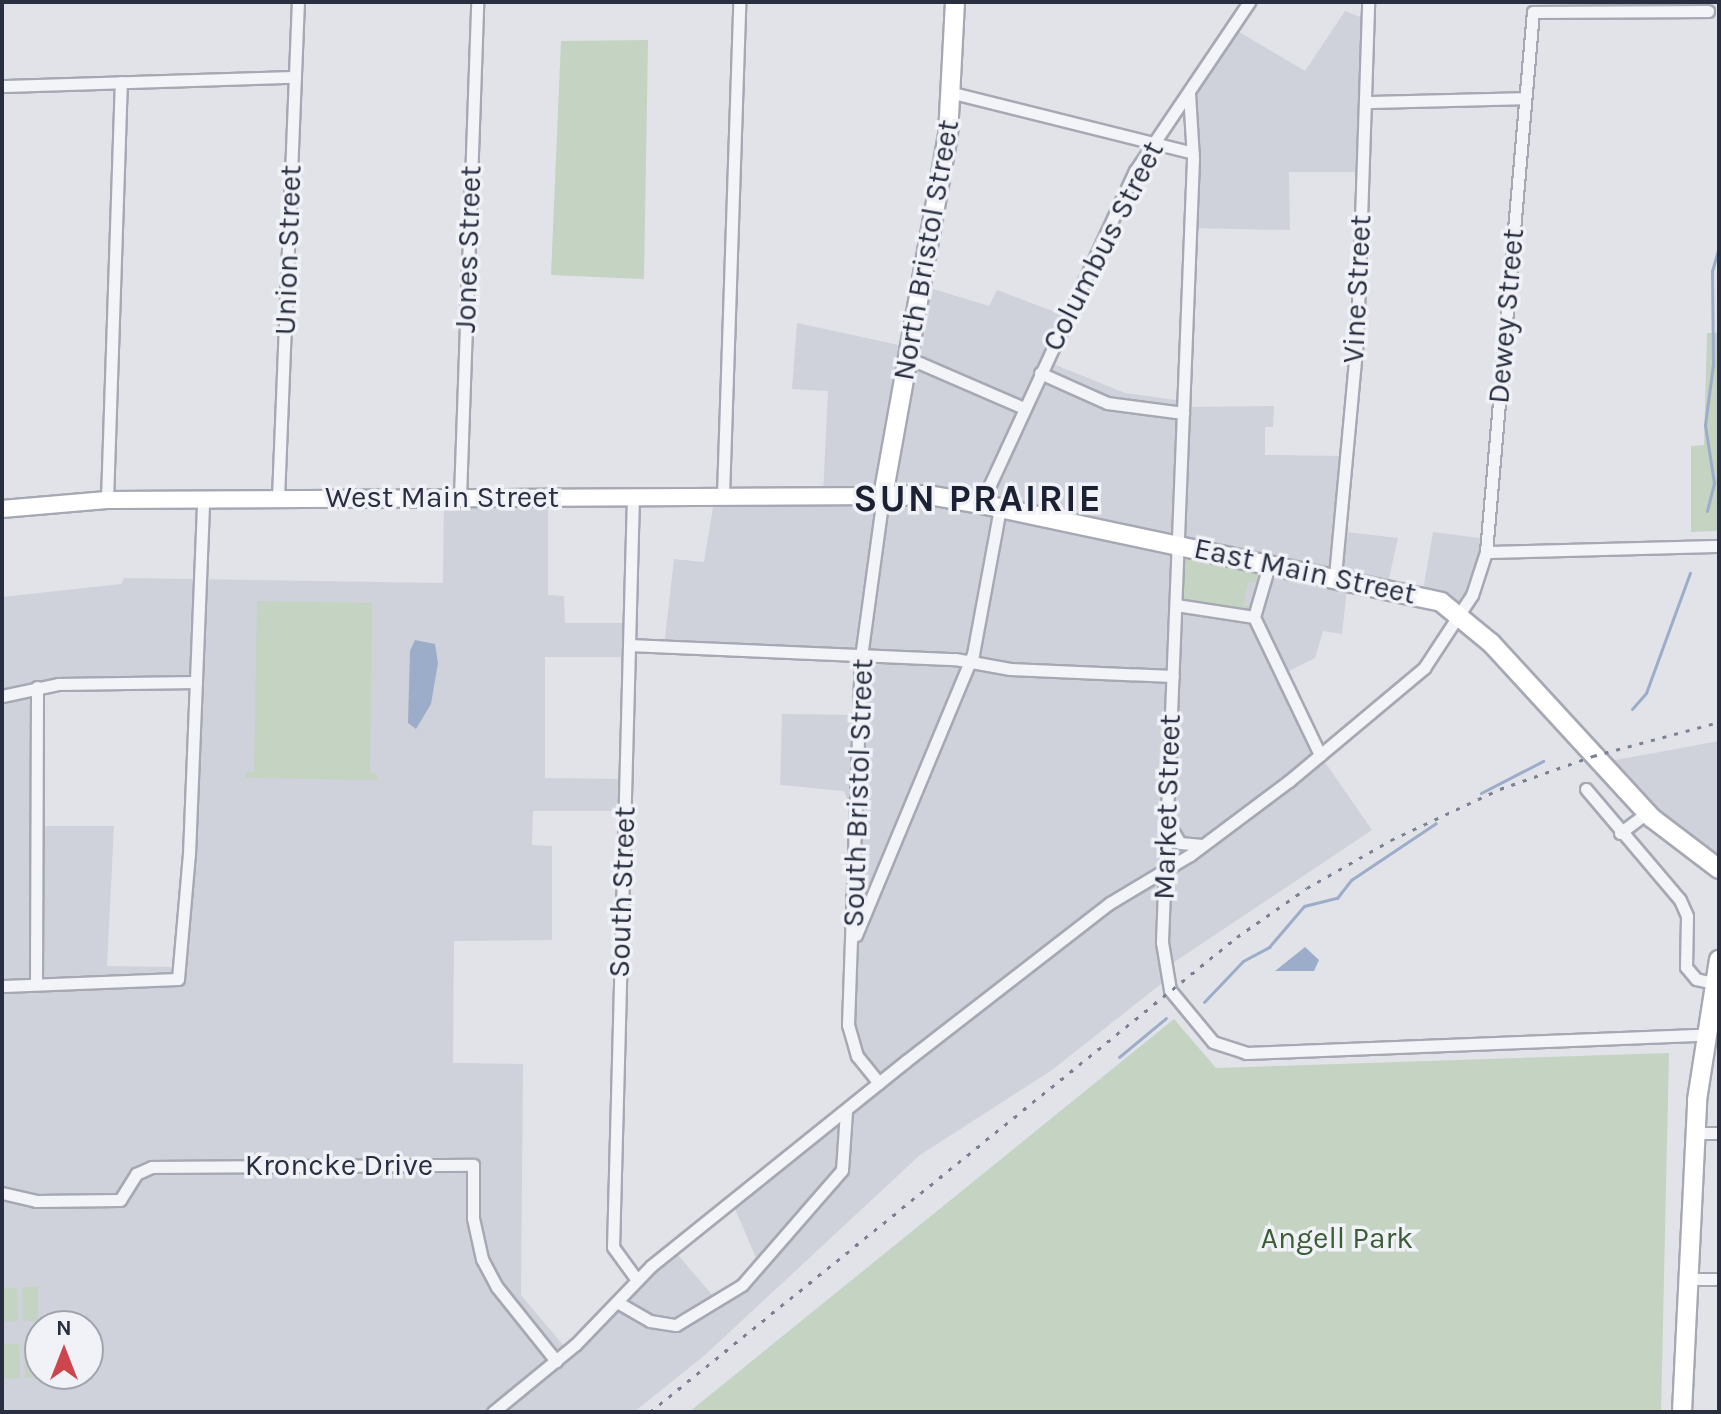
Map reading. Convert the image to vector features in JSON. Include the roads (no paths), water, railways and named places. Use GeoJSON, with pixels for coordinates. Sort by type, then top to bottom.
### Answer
{"type":"FeatureCollection","features":[{"type":"Feature","properties":{"kind":"main road","name":"North Bristol Street"},"geometry":{"type":"LineString","coordinates":[[883,496],[953,93],[955,2]]}},
{"type":"Feature","properties":{"kind":"main road","name":"East Main Street"},"geometry":{"type":"LineString","coordinates":[[883,496],[928,495],[1177,543],[1269,568],[1335,576],[1407,590],[1459,613],[1647,813],[1719,869]]}},
{"type":"Feature","properties":{"kind":"main road","name":"West Main Street"},"geometry":{"type":"LineString","coordinates":[[2,509],[107,500],[883,496]]}},
{"type":"Feature","properties":{"kind":"main road"},"geometry":{"type":"LineString","coordinates":[[1682,1412],[1694,1133],[1703,1035],[1719,960]]}},
{"type":"Feature","properties":{"kind":"street","name":"Union Street"},"geometry":{"type":"LineString","coordinates":[[278,498],[298,2]]}},
{"type":"Feature","properties":{"kind":"street","name":"Jones Street"},"geometry":{"type":"LineString","coordinates":[[460,497],[477,2]]}},
{"type":"Feature","properties":{"kind":"street"},"geometry":{"type":"LineString","coordinates":[[723,495],[739,2]]}},
{"type":"Feature","properties":{"kind":"street","name":"Columbus Street"},"geometry":{"type":"LineString","coordinates":[[981,504],[1123,195],[1154,141],[1249,2]]}},
{"type":"Feature","properties":{"kind":"street","name":"Vine Street"},"geometry":{"type":"LineString","coordinates":[[1335,576],[1357,340],[1368,2]]}},
{"type":"Feature","properties":{"kind":"street","name":"Dewey Street"},"geometry":{"type":"LineString","coordinates":[[493,1412],[556,1361],[617,1302],[636,1279],[879,1083],[1110,903],[1203,845],[1320,755],[1424,668],[1477,584],[1486,552],[1533,12],[1708,11]]}},
{"type":"Feature","properties":{"kind":"street"},"geometry":{"type":"LineString","coordinates":[[2,86],[295,77]]}},
{"type":"Feature","properties":{"kind":"street"},"geometry":{"type":"LineString","coordinates":[[107,500],[121,82]]}},
{"type":"Feature","properties":{"kind":"street"},"geometry":{"type":"LineString","coordinates":[[953,93],[1193,153]]}},
{"type":"Feature","properties":{"kind":"street","name":"Market Street"},"geometry":{"type":"LineString","coordinates":[[1189,93],[1193,153],[1164,872],[1166,980],[1187,1014],[1223,1048],[1257,1053],[1703,1035]]}},
{"type":"Feature","properties":{"kind":"street"},"geometry":{"type":"LineString","coordinates":[[1366,102],[1525,98]]}},
{"type":"Feature","properties":{"kind":"street"},"geometry":{"type":"LineString","coordinates":[[906,357],[1024,408]]}},
{"type":"Feature","properties":{"kind":"street"},"geometry":{"type":"LineString","coordinates":[[1040,373],[1107,403],[1183,413]]}},
{"type":"Feature","properties":{"kind":"street","name":"South Street"},"geometry":{"type":"LineString","coordinates":[[633,495],[613,1247],[620,1264],[636,1279]]}},
{"type":"Feature","properties":{"kind":"street","name":"South Bristol Street"},"geometry":{"type":"LineString","coordinates":[[879,1083],[849,1037],[861,657],[883,496]]}},
{"type":"Feature","properties":{"kind":"street"},"geometry":{"type":"LineString","coordinates":[[2,986],[36,982],[178,979],[196,682],[203,499]]}},
{"type":"Feature","properties":{"kind":"street"},"geometry":{"type":"LineString","coordinates":[[852,943],[970,661],[1000,508]]}},
{"type":"Feature","properties":{"kind":"street"},"geometry":{"type":"LineString","coordinates":[[1486,552],[1719,546]]}},
{"type":"Feature","properties":{"kind":"street"},"geometry":{"type":"LineString","coordinates":[[1269,568],[1257,614],[1320,755]]}},
{"type":"Feature","properties":{"kind":"street"},"geometry":{"type":"LineString","coordinates":[[1176,605],[1257,614]]}},
{"type":"Feature","properties":{"kind":"street"},"geometry":{"type":"LineString","coordinates":[[629,645],[970,661],[1026,670],[1173,676]]}},
{"type":"Feature","properties":{"kind":"street"},"geometry":{"type":"LineString","coordinates":[[2,696],[37,687],[196,682]]}},
{"type":"Feature","properties":{"kind":"street"},"geometry":{"type":"LineString","coordinates":[[36,982],[37,687]]}},
{"type":"Feature","properties":{"kind":"street"},"geometry":{"type":"LineString","coordinates":[[1586,789],[1683,904],[1686,967],[1696,979],[1713,983]]}},
{"type":"Feature","properties":{"kind":"street"},"geometry":{"type":"LineString","coordinates":[[1620,833],[1647,813]]}},
{"type":"Feature","properties":{"kind":"street"},"geometry":{"type":"LineString","coordinates":[[1166,818],[1175,840],[1203,845]]}},
{"type":"Feature","properties":{"kind":"street"},"geometry":{"type":"LineString","coordinates":[[617,1302],[650,1321],[676,1325],[742,1285],[842,1170],[846,1111]]}},
{"type":"Feature","properties":{"kind":"street"},"geometry":{"type":"LineString","coordinates":[[1694,1133],[1719,1133]]}},
{"type":"Feature","properties":{"kind":"street","name":"Kroncke Drive"},"geometry":{"type":"LineString","coordinates":[[2,1193],[36,1201],[120,1200],[136,1174],[152,1167],[473,1165],[473,1218],[482,1259],[497,1287],[556,1361]]}},
{"type":"Feature","properties":{"kind":"street"},"geometry":{"type":"LineString","coordinates":[[1688,1279],[1719,1279]]}},
{"type":"Feature","properties":{"kind":"water"},"geometry":{"type":"Polygon","coordinates":[[[415,640],[435,644],[438,663],[431,704],[416,729],[408,723],[410,651],[415,640]]]}},
{"type":"Feature","properties":{"kind":"water"},"geometry":{"type":"Polygon","coordinates":[[[1305,947],[1319,960],[1314,971],[1275,971],[1305,947]]]}},
{"type":"Feature","properties":{"kind":"waterway"},"geometry":{"type":"LineString","coordinates":[[1707,511],[1714,483],[1705,425],[1713,364],[1712,271],[1719,246]]}},
{"type":"Feature","properties":{"kind":"waterway"},"geometry":{"type":"LineString","coordinates":[[1632,709],[1646,693],[1690,573]]}},
{"type":"Feature","properties":{"kind":"waterway"},"geometry":{"type":"LineString","coordinates":[[1481,793],[1543,761]]}},
{"type":"Feature","properties":{"kind":"waterway"},"geometry":{"type":"LineString","coordinates":[[1204,1002],[1243,961],[1269,947],[1304,906],[1337,898],[1351,880],[1436,823]]}},
{"type":"Feature","properties":{"kind":"waterway"},"geometry":{"type":"LineString","coordinates":[[1119,1057],[1166,1018]]}},
{"type":"Feature","properties":{"kind":"railway"},"geometry":{"type":"LineString","coordinates":[[650,1412],[1237,937],[1307,888],[1391,840],[1500,789],[1593,756],[1719,722]]}},
{"type":"Feature","properties":{"kind":"district","name":"SUN PRAIRIE"},"geometry":{"type":"Point","coordinates":[978,499]}},
{"type":"Feature","properties":{"kind":"park label","name":"Angell Park"},"geometry":{"type":"Point","coordinates":[1337,1238]}}]}
